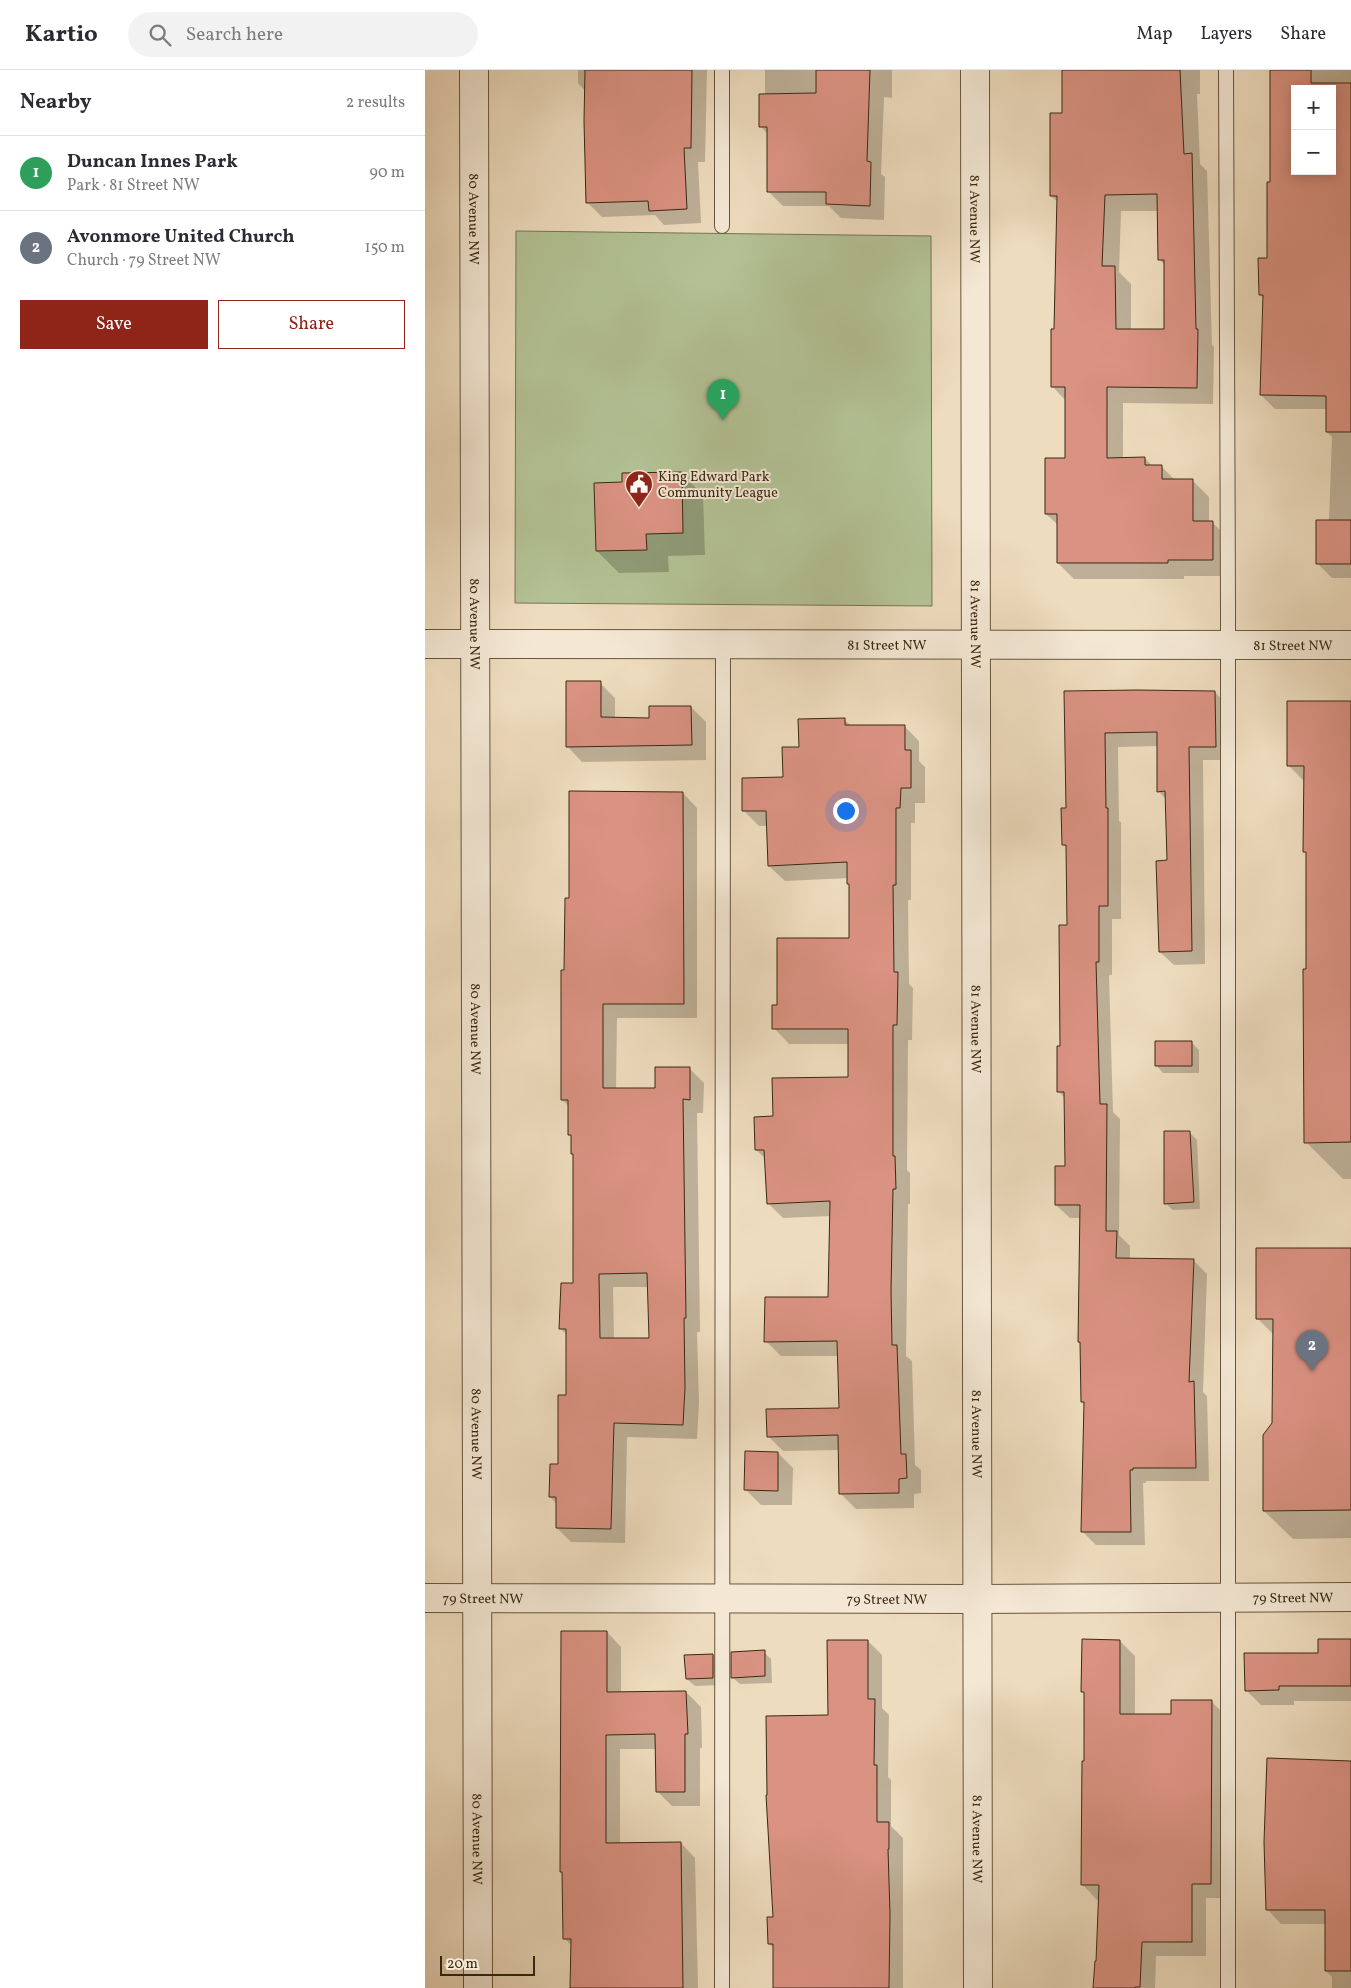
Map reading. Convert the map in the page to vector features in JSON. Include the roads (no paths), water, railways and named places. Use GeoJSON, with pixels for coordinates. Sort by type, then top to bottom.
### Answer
{"type":"FeatureCollection","features":[{"type":"Feature","properties":{"kind":"street","name":"80 Avenue NW"},"geometry":{"type":"LineString","coordinates":[[474,70],[478,1988]]}},
{"type":"Feature","properties":{"kind":"street","name":"81 Avenue NW"},"geometry":{"type":"LineString","coordinates":[[975,70],[978,1988]]}},
{"type":"Feature","properties":{"kind":"street","name":"81 Street NW"},"geometry":{"type":"LineString","coordinates":[[425,644],[1351,645]]}},
{"type":"Feature","properties":{"kind":"street","name":"79 Street NW"},"geometry":{"type":"LineString","coordinates":[[425,1598],[722,1597],[976,1599],[1351,1597]]}},
{"type":"Feature","properties":{"kind":"lane"},"geometry":{"type":"LineString","coordinates":[[722,70],[722,226]]}},
{"type":"Feature","properties":{"kind":"lane"},"geometry":{"type":"LineString","coordinates":[[1226,70],[1228,1988]]}},
{"type":"Feature","properties":{"kind":"lane"},"geometry":{"type":"LineString","coordinates":[[722,1988],[723,644]]}},
{"type":"Feature","properties":{"kind":"place","name":"Duncan Innes Park"},"geometry":{"type":"Point","coordinates":[723,420]}},
{"type":"Feature","properties":{"kind":"place","name":"King Edward Park Community League"},"geometry":{"type":"Point","coordinates":[639,508]}},
{"type":"Feature","properties":{"kind":"place","name":"Avonmore United Church"},"geometry":{"type":"Point","coordinates":[1312,1371]}}]}
